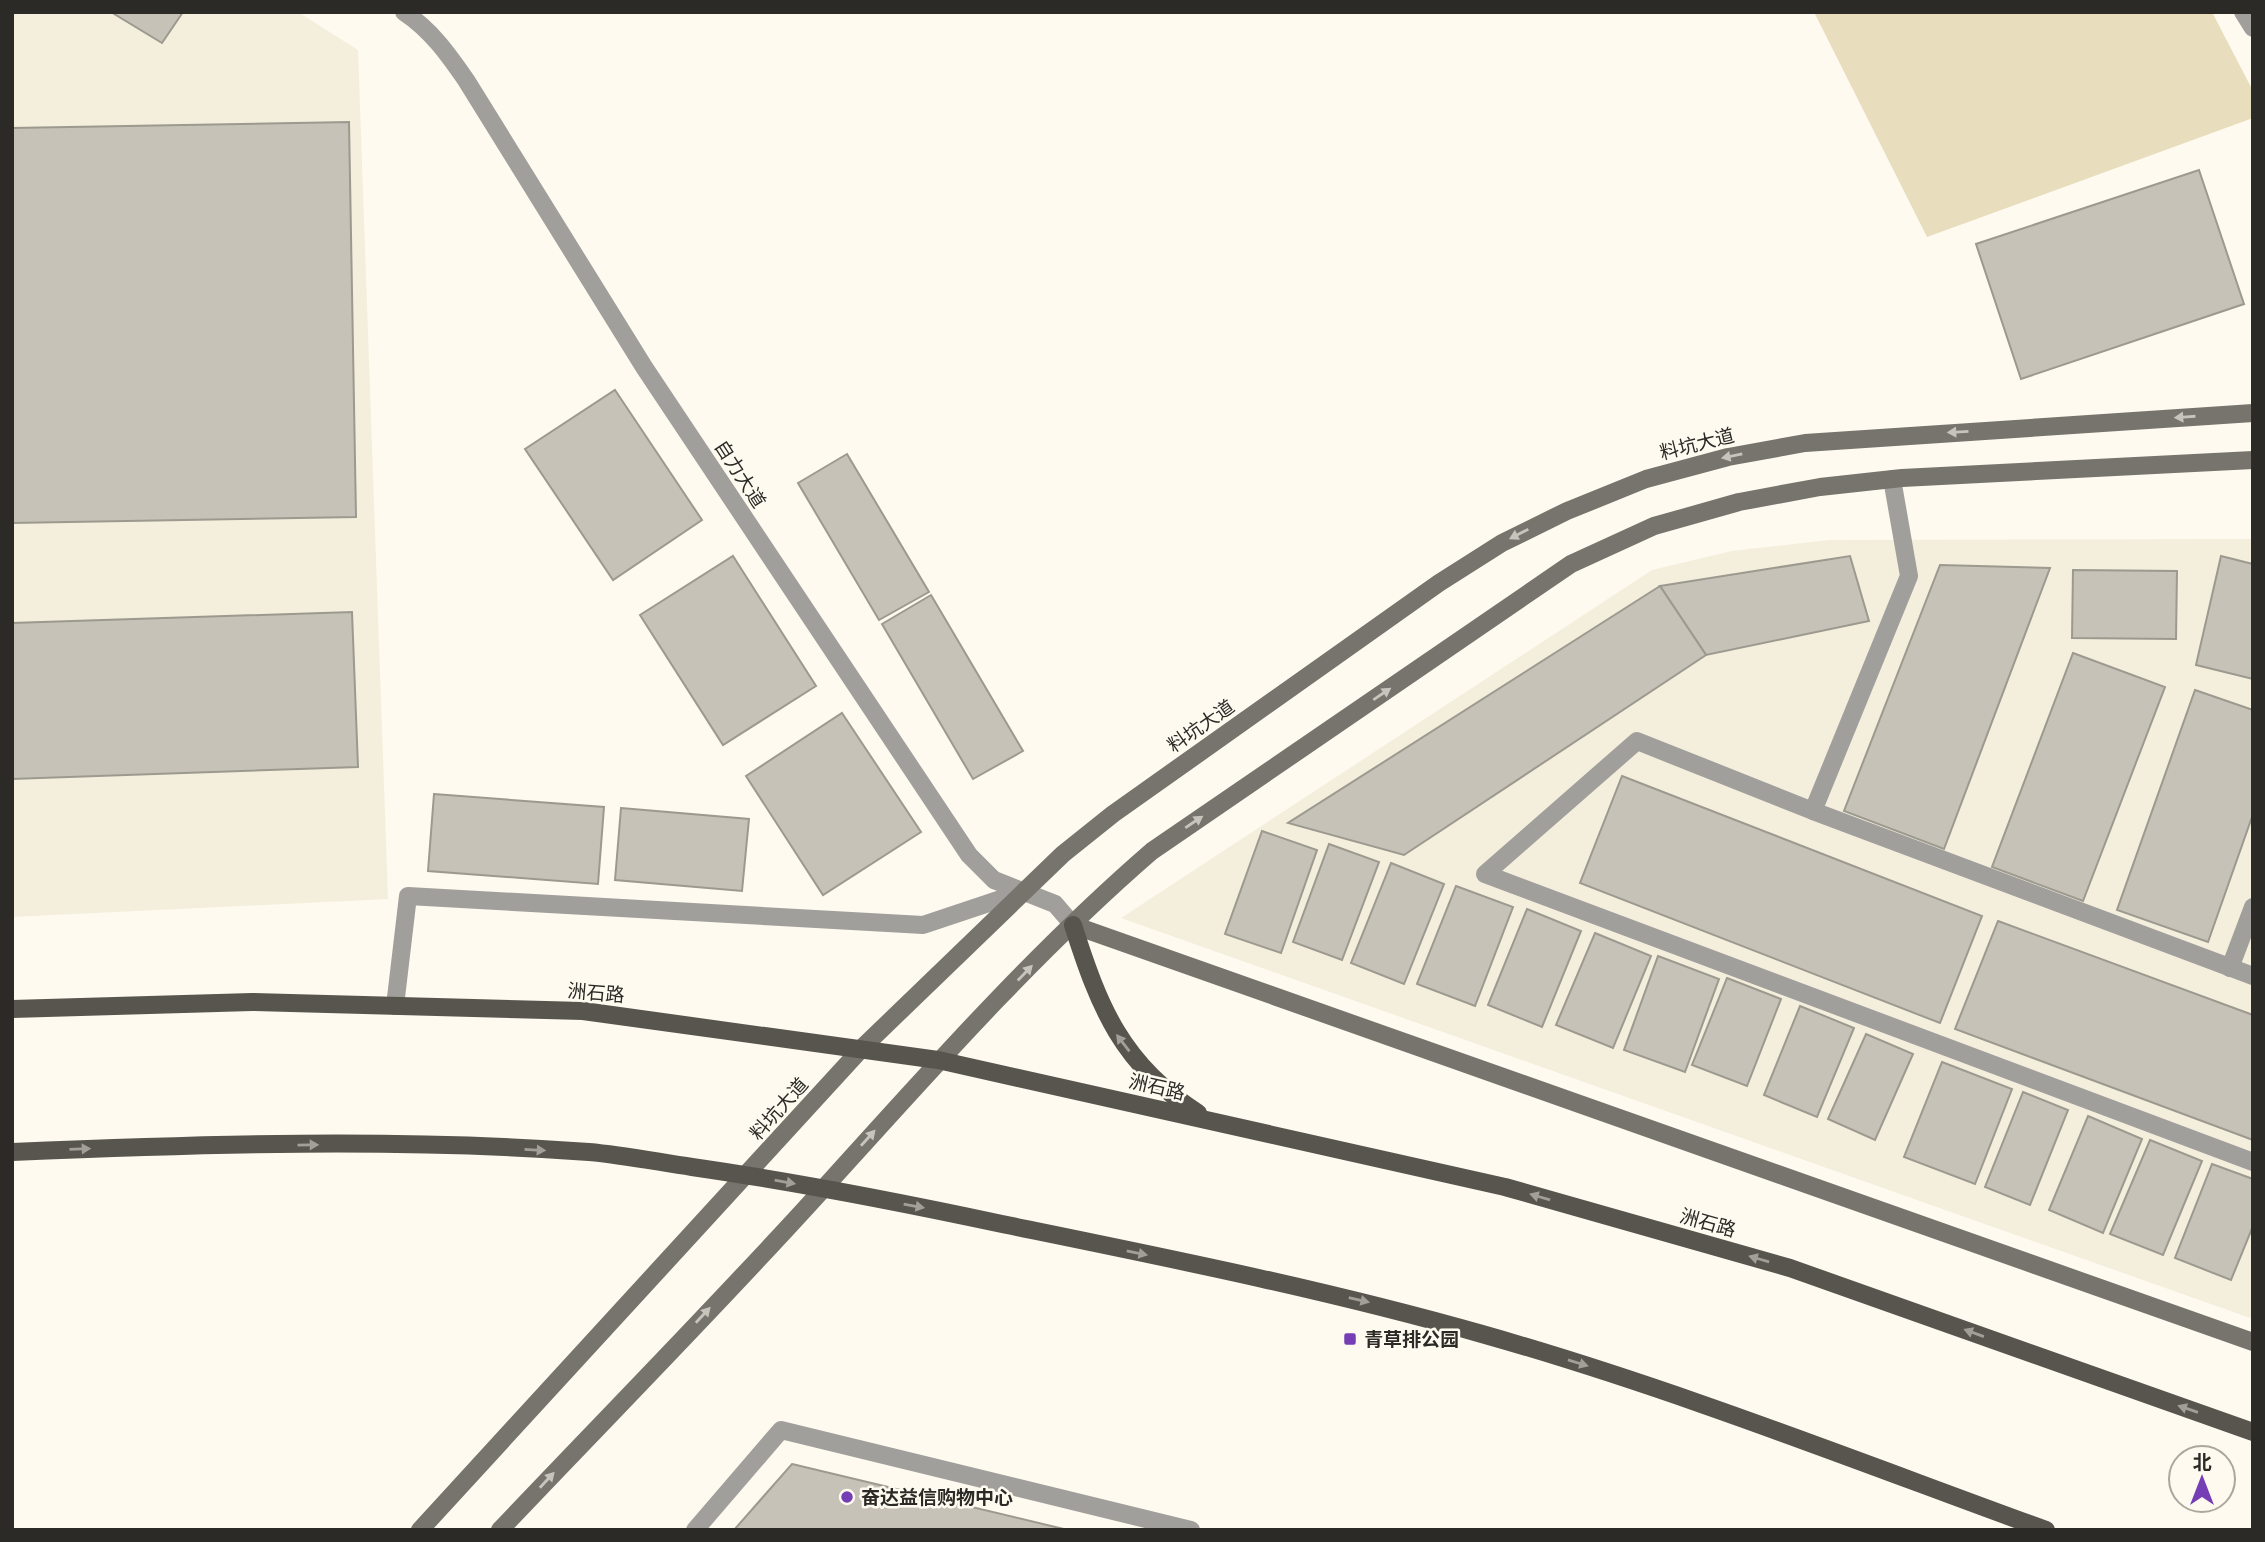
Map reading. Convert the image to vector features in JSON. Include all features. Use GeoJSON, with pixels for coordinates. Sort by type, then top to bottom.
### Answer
{"type":"FeatureCollection","features":[{"type":"Feature","properties":{"kind":"main road"},"geometry":{"type":"LineString","coordinates":[[1073,925],[1096,996],[1116,1036],[1149,1076],[1175,1098],[1210,1120]]}},
{"type":"Feature","properties":{"kind":"main road","name":"洲石路"},"geometry":{"type":"LineString","coordinates":[[12,1009],[252,1002],[583,1012],[863,1047],[937,1059],[1505,1187],[1790,1268],[2253,1432]]}},
{"type":"Feature","properties":{"kind":"main road"},"geometry":{"type":"LineString","coordinates":[[12,1152],[132,1147],[411,1144],[594,1153],[748,1175],[1258,1277],[1461,1328],[1606,1371],[2046,1530]]}},
{"type":"Feature","properties":{"kind":"street","name":"自力大道"},"geometry":{"type":"LineString","coordinates":[[404,12],[421,23],[442,45],[466,79],[644,367],[961,845],[994,880],[1055,904],[1073,925]]}},
{"type":"Feature","properties":{"kind":"street"},"geometry":{"type":"LineString","coordinates":[[2243,12],[2253,28]]}},
{"type":"Feature","properties":{"kind":"street","name":"料坑大道"},"geometry":{"type":"LineString","coordinates":[[420,1530],[863,1047],[1063,854],[1113,814],[1439,583],[1524,532],[1567,510],[1634,484],[1728,457],[1805,443],[2253,413]]}},
{"type":"Feature","properties":{"kind":"street"},"geometry":{"type":"LineString","coordinates":[[500,1530],[823,1189],[937,1059],[1102,894],[1152,850],[1571,564],[1654,526],[1739,502],[1820,486],[1892,479],[2253,460]]}},
{"type":"Feature","properties":{"kind":"street"},"geometry":{"type":"LineString","coordinates":[[1813,811],[1909,576],[1892,479]]}},
{"type":"Feature","properties":{"kind":"street"},"geometry":{"type":"LineString","coordinates":[[2253,976],[1813,811],[1637,741],[1485,874],[2253,1162]]}},
{"type":"Feature","properties":{"kind":"street"},"geometry":{"type":"LineString","coordinates":[[395,1006],[408,896],[923,925],[1025,891]]}},
{"type":"Feature","properties":{"kind":"street"},"geometry":{"type":"LineString","coordinates":[[2230,968],[2253,906]]}},
{"type":"Feature","properties":{"kind":"street"},"geometry":{"type":"LineString","coordinates":[[1073,925],[2253,1342]]}},
{"type":"Feature","properties":{"kind":"street"},"geometry":{"type":"LineString","coordinates":[[695,1530],[781,1430],[1191,1530]]}},
{"type":"Feature","properties":{"kind":"shaded area"},"geometry":{"type":"Polygon","coordinates":[[[12,12],[298,12],[358,50],[388,899],[12,917],[12,12]]]}},
{"type":"Feature","properties":{"kind":"shaded area"},"geometry":{"type":"Polygon","coordinates":[[[1814,12],[2212,12],[2253,91],[2253,118],[1927,237],[1814,12]]]}},
{"type":"Feature","properties":{"kind":"shaded area"},"geometry":{"type":"Polygon","coordinates":[[[2253,539],[2253,1319],[1121,918],[1652,570],[1732,551],[1829,540],[2253,539]]]}},
{"type":"Feature","properties":{"kind":"building"},"geometry":{"type":"Polygon","coordinates":[[[111,12],[183,12],[162,43],[111,12]]]}},
{"type":"Feature","properties":{"kind":"building"},"geometry":{"type":"Polygon","coordinates":[[[349,122],[356,517],[12,523],[12,128],[349,122]]]}},
{"type":"Feature","properties":{"kind":"building"},"geometry":{"type":"Polygon","coordinates":[[[2199,170],[2244,304],[2021,379],[1976,244],[2199,170]]]}},
{"type":"Feature","properties":{"kind":"building"},"geometry":{"type":"Polygon","coordinates":[[[615,390],[702,520],[613,580],[525,449],[615,390]]]}},
{"type":"Feature","properties":{"kind":"building"},"geometry":{"type":"Polygon","coordinates":[[[847,454],[929,592],[879,620],[798,483],[847,454]]]}},
{"type":"Feature","properties":{"kind":"building"},"geometry":{"type":"Polygon","coordinates":[[[733,556],[816,686],[723,745],[640,615],[733,556]]]}},
{"type":"Feature","properties":{"kind":"building"},"geometry":{"type":"Polygon","coordinates":[[[1850,556],[1869,621],[1706,655],[1660,586],[1850,556]]]}},
{"type":"Feature","properties":{"kind":"building"},"geometry":{"type":"Polygon","coordinates":[[[2221,556],[2253,564],[2253,679],[2196,665],[2221,556]]]}},
{"type":"Feature","properties":{"kind":"building"},"geometry":{"type":"Polygon","coordinates":[[[1940,565],[2050,568],[1944,849],[1844,811],[1940,565]]]}},
{"type":"Feature","properties":{"kind":"building"},"geometry":{"type":"Polygon","coordinates":[[[2073,570],[2177,571],[2176,639],[2072,638],[2073,570]]]}},
{"type":"Feature","properties":{"kind":"building"},"geometry":{"type":"Polygon","coordinates":[[[1660,586],[1706,655],[1404,855],[1288,823],[1660,586]]]}},
{"type":"Feature","properties":{"kind":"building"},"geometry":{"type":"Polygon","coordinates":[[[931,595],[1023,751],[973,779],[882,624],[931,595]]]}},
{"type":"Feature","properties":{"kind":"building"},"geometry":{"type":"Polygon","coordinates":[[[352,612],[358,767],[12,779],[12,623],[352,612]]]}},
{"type":"Feature","properties":{"kind":"building"},"geometry":{"type":"Polygon","coordinates":[[[2073,653],[2165,687],[2083,901],[1992,867],[2073,653]]]}},
{"type":"Feature","properties":{"kind":"building"},"geometry":{"type":"Polygon","coordinates":[[[2195,690],[2253,710],[2253,814],[2208,942],[2117,910],[2195,690]]]}},
{"type":"Feature","properties":{"kind":"building"},"geometry":{"type":"Polygon","coordinates":[[[842,713],[921,832],[823,895],[746,776],[842,713]]]}},
{"type":"Feature","properties":{"kind":"building"},"geometry":{"type":"Polygon","coordinates":[[[1622,776],[1982,916],[1940,1023],[1580,883],[1622,776]]]}},
{"type":"Feature","properties":{"kind":"building"},"geometry":{"type":"Polygon","coordinates":[[[434,794],[604,807],[598,884],[428,871],[434,794]]]}},
{"type":"Feature","properties":{"kind":"building"},"geometry":{"type":"Polygon","coordinates":[[[621,808],[749,819],[742,891],[615,880],[621,808]]]}},
{"type":"Feature","properties":{"kind":"building"},"geometry":{"type":"Polygon","coordinates":[[[1262,831],[1317,850],[1281,953],[1225,934],[1262,831]]]}},
{"type":"Feature","properties":{"kind":"building"},"geometry":{"type":"Polygon","coordinates":[[[1329,844],[1379,862],[1342,960],[1293,942],[1329,844]]]}},
{"type":"Feature","properties":{"kind":"building"},"geometry":{"type":"Polygon","coordinates":[[[1391,863],[1444,884],[1404,984],[1351,963],[1391,863]]]}},
{"type":"Feature","properties":{"kind":"building"},"geometry":{"type":"Polygon","coordinates":[[[1456,886],[1513,907],[1475,1006],[1417,984],[1456,886]]]}},
{"type":"Feature","properties":{"kind":"building"},"geometry":{"type":"Polygon","coordinates":[[[1527,909],[1581,931],[1542,1027],[1488,1005],[1527,909]]]}},
{"type":"Feature","properties":{"kind":"building"},"geometry":{"type":"Polygon","coordinates":[[[1998,921],[2253,1015],[2253,1140],[1955,1029],[1998,921]]]}},
{"type":"Feature","properties":{"kind":"building"},"geometry":{"type":"Polygon","coordinates":[[[1595,933],[1651,956],[1613,1048],[1556,1025],[1595,933]]]}},
{"type":"Feature","properties":{"kind":"building"},"geometry":{"type":"Polygon","coordinates":[[[1658,956],[1719,979],[1685,1072],[1624,1050],[1658,956]]]}},
{"type":"Feature","properties":{"kind":"building"},"geometry":{"type":"Polygon","coordinates":[[[1727,978],[1781,999],[1747,1086],[1692,1065],[1727,978]]]}},
{"type":"Feature","properties":{"kind":"building"},"geometry":{"type":"Polygon","coordinates":[[[1800,1006],[1854,1028],[1817,1117],[1764,1095],[1800,1006]]]}},
{"type":"Feature","properties":{"kind":"building"},"geometry":{"type":"Polygon","coordinates":[[[1866,1034],[1913,1054],[1875,1140],[1828,1119],[1866,1034]]]}},
{"type":"Feature","properties":{"kind":"building"},"geometry":{"type":"Polygon","coordinates":[[[1942,1062],[2012,1089],[1975,1184],[1904,1157],[1942,1062]]]}},
{"type":"Feature","properties":{"kind":"building"},"geometry":{"type":"Polygon","coordinates":[[[2023,1092],[2068,1110],[2030,1205],[1985,1187],[2023,1092]]]}},
{"type":"Feature","properties":{"kind":"building"},"geometry":{"type":"Polygon","coordinates":[[[2088,1116],[2142,1139],[2103,1233],[2049,1210],[2088,1116]]]}},
{"type":"Feature","properties":{"kind":"building"},"geometry":{"type":"Polygon","coordinates":[[[2150,1140],[2202,1161],[2163,1255],[2110,1234],[2150,1140]]]}},
{"type":"Feature","properties":{"kind":"building"},"geometry":{"type":"Polygon","coordinates":[[[2212,1164],[2253,1179],[2253,1226],[2231,1280],[2175,1258],[2212,1164]]]}},
{"type":"Feature","properties":{"kind":"building","name":"奋达益信购物中心"},"geometry":{"type":"Polygon","coordinates":[[[792,1464],[1068,1530],[734,1530],[792,1464]]]}},
{"type":"Feature","properties":{"kind":"place","name":"青草排公园"},"geometry":{"type":"Point","coordinates":[1350,1339]}},
{"type":"Feature","properties":{"kind":"place","name":"奋达益信购物中心"},"geometry":{"type":"Point","coordinates":[847,1497]}}]}
